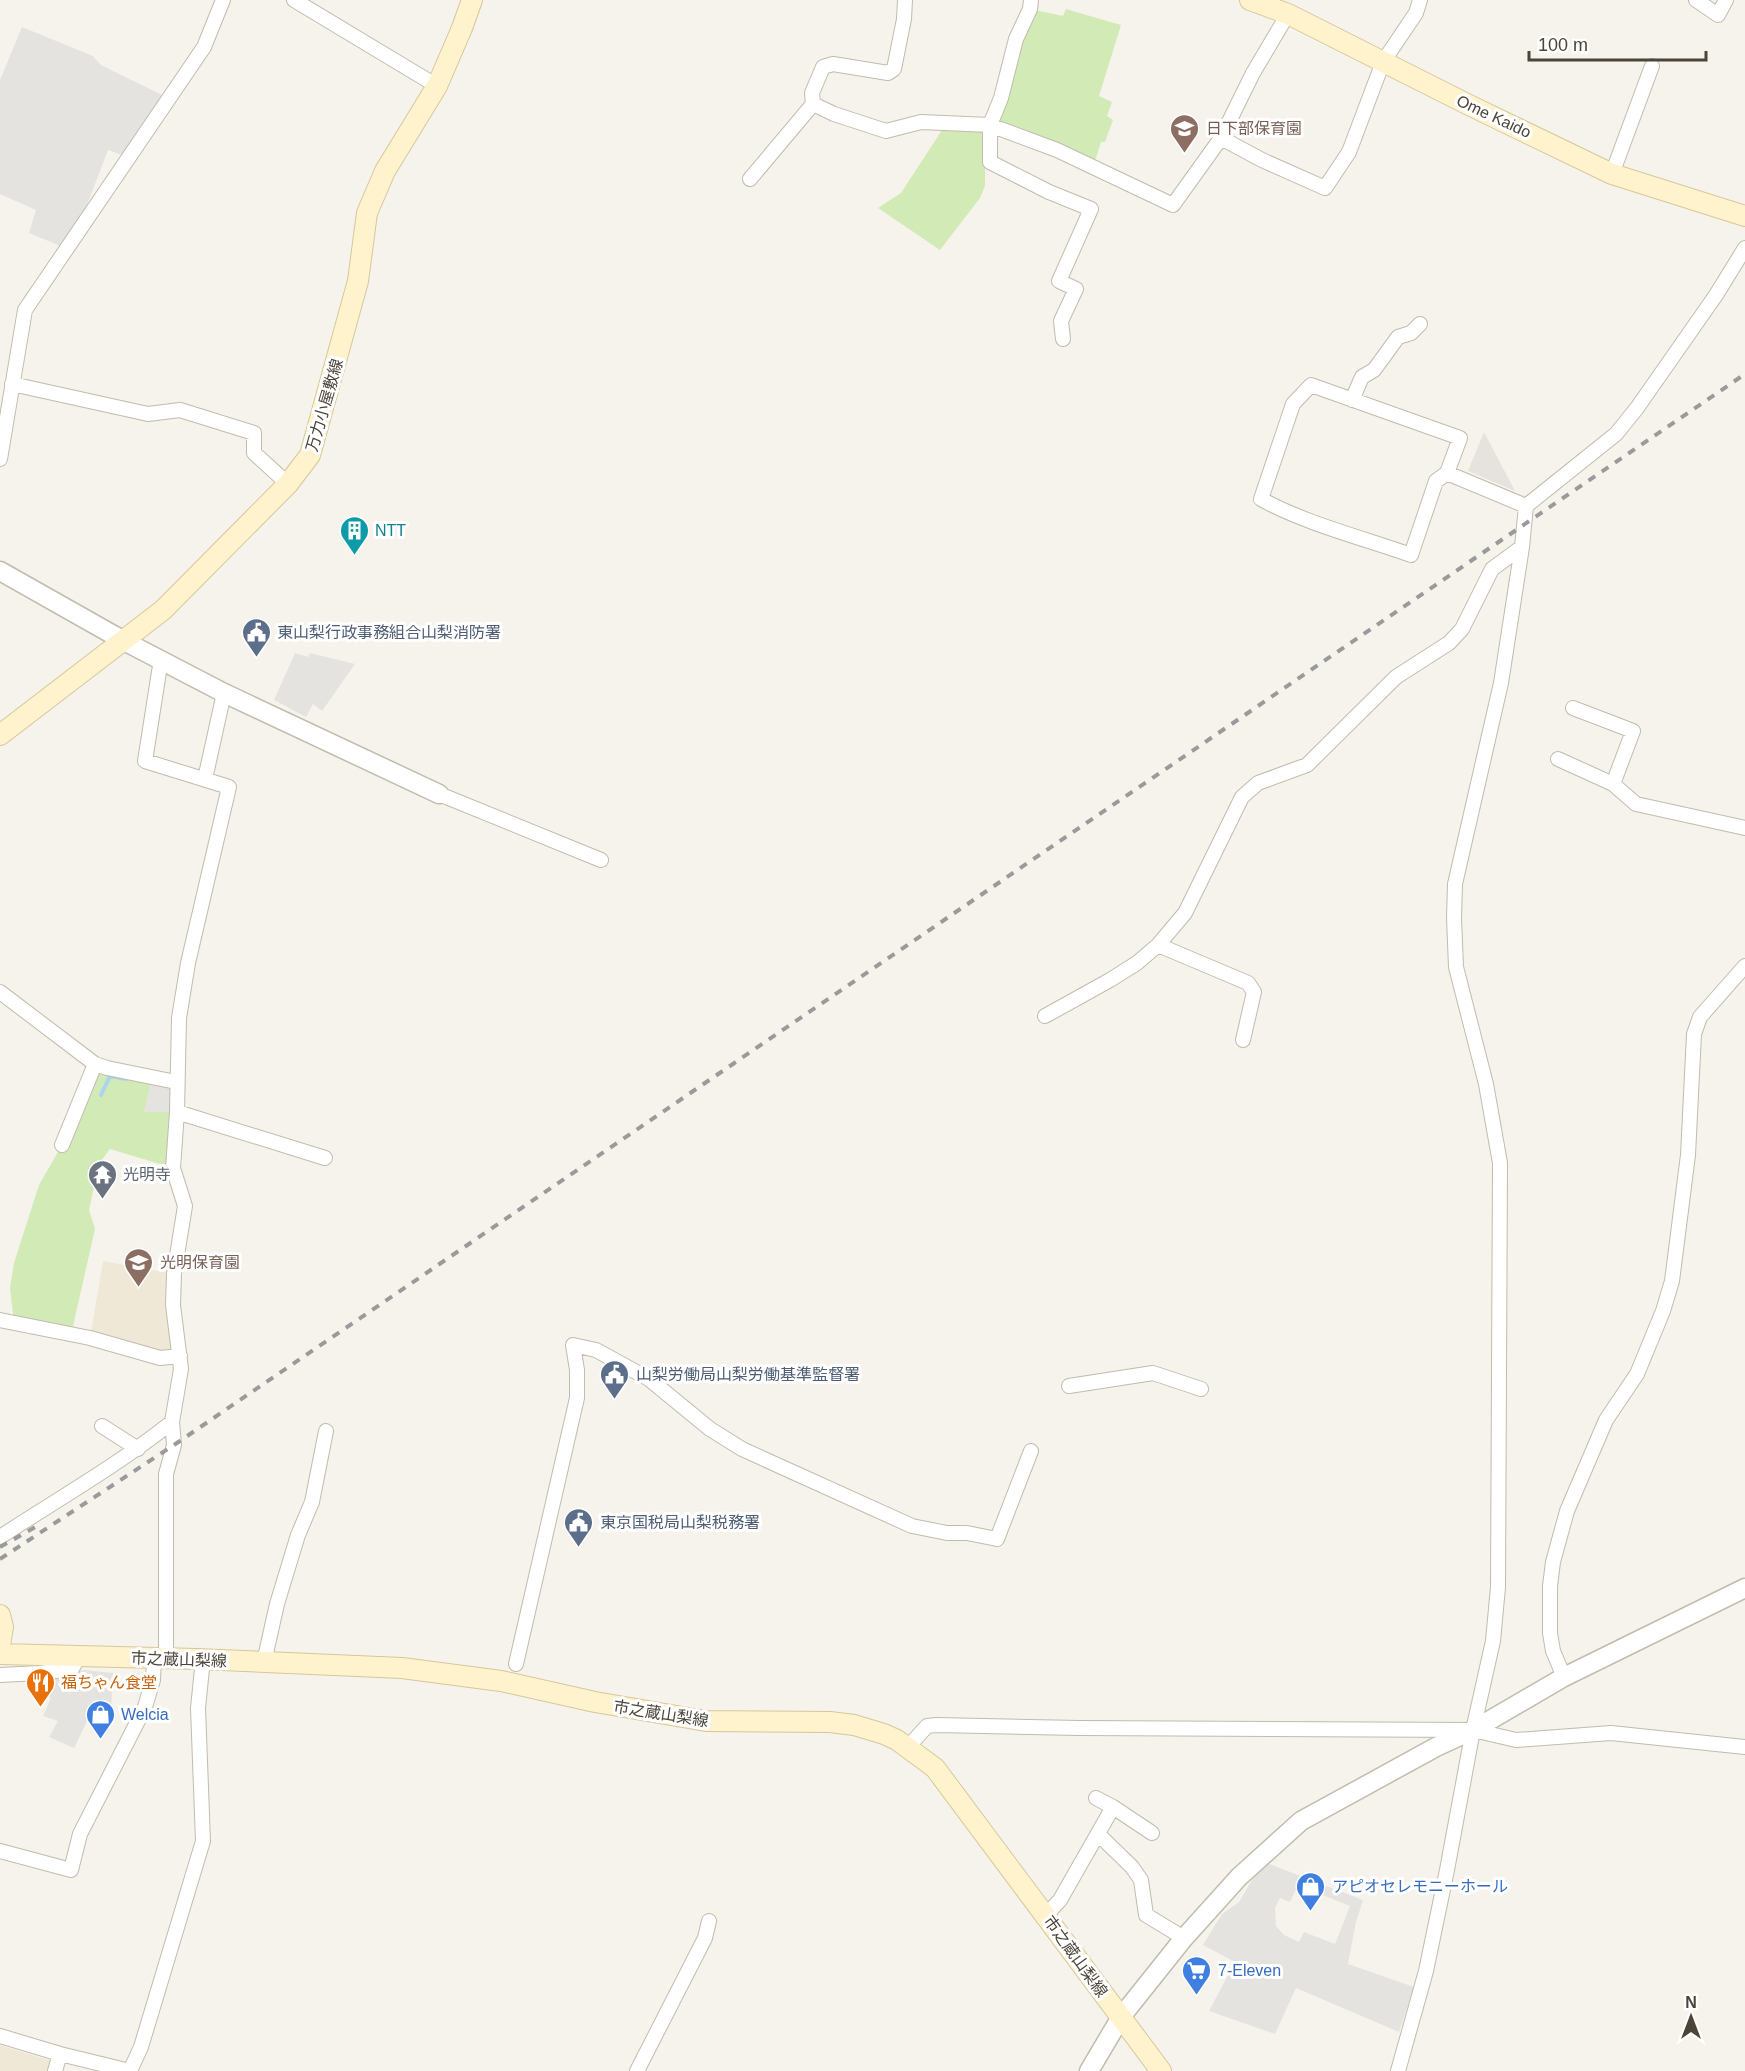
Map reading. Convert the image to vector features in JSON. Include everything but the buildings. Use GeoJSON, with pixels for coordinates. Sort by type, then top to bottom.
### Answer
{"type":"FeatureCollection","features":[{"type":"Feature","properties":{"kind":"main road","name":"万力小屋敷線"},"geometry":{"type":"LineString","coordinates":[[0,735],[163,610],[288,484],[310,455],[358,281],[367,213],[385,171],[437,86],[472,0]]}},
{"type":"Feature","properties":{"kind":"main road","name":"Ome Kaido"},"geometry":{"type":"LineString","coordinates":[[1250,0],[1288,14],[1612,174],[1745,216]]}},
{"type":"Feature","properties":{"kind":"main road"},"geometry":{"type":"LineString","coordinates":[[0,1615],[3,1628],[0,1645]]}},
{"type":"Feature","properties":{"kind":"main road","name":"市之蔵山梨線"},"geometry":{"type":"LineString","coordinates":[[0,1654],[204,1659],[402,1668],[501,1681],[595,1702],[706,1721],[820,1722],[854,1725],[884,1734],[908,1747],[935,1768],[1161,2071]]}},
{"type":"Feature","properties":{"kind":"street"},"geometry":{"type":"LineString","coordinates":[[0,459],[25,310],[33,295],[204,47],[223,0]]}},
{"type":"Feature","properties":{"kind":"street"},"geometry":{"type":"LineString","coordinates":[[294,0],[437,86]]}},
{"type":"Feature","properties":{"kind":"street"},"geometry":{"type":"LineString","coordinates":[[750,179],[813,104],[812,93],[823,67],[833,64],[888,73],[894,69],[904,19],[905,0]]}},
{"type":"Feature","properties":{"kind":"street"},"geometry":{"type":"LineString","coordinates":[[1031,0],[1030,9],[1016,39],[1002,98],[990,125],[990,162],[1049,192],[1091,209],[1059,281],[1076,289],[1061,321],[1063,339]]}},
{"type":"Feature","properties":{"kind":"street"},"geometry":{"type":"LineString","coordinates":[[1221,138],[1262,160],[1325,188],[1349,152],[1383,62],[1416,13],[1420,0]]}},
{"type":"Feature","properties":{"kind":"street"},"geometry":{"type":"LineString","coordinates":[[1696,0],[1718,15],[1726,0]]}},
{"type":"Feature","properties":{"kind":"street"},"geometry":{"type":"LineString","coordinates":[[813,104],[834,114],[886,131],[921,122],[990,125],[1057,150],[1173,205],[1221,138],[1253,73],[1288,14]]}},
{"type":"Feature","properties":{"kind":"street"},"geometry":{"type":"LineString","coordinates":[[1612,174],[1652,66]]}},
{"type":"Feature","properties":{"kind":"street"},"geometry":{"type":"LineString","coordinates":[[1398,2071],[1426,1971],[1473,1730],[1493,1641],[1497,1587],[1500,1163],[1486,1084],[1456,967],[1454,906],[1455,884],[1501,682],[1522,547],[1526,506],[1616,434],[1716,296],[1745,248]]}},
{"type":"Feature","properties":{"kind":"street"},"geometry":{"type":"LineString","coordinates":[[1352,400],[1362,377],[1374,370],[1398,337],[1411,333],[1420,324]]}},
{"type":"Feature","properties":{"kind":"street"},"geometry":{"type":"LineString","coordinates":[[12,384],[148,414],[180,410],[254,433],[254,453],[288,484]]}},
{"type":"Feature","properties":{"kind":"street"},"geometry":{"type":"LineString","coordinates":[[1311,385],[1352,400],[1460,438],[1447,472],[1436,481],[1411,555],[1322,524],[1261,499],[1293,404],[1311,385]]}},
{"type":"Feature","properties":{"kind":"street"},"geometry":{"type":"LineString","coordinates":[[1447,472],[1526,506]]}},
{"type":"Feature","properties":{"kind":"street"},"geometry":{"type":"LineString","coordinates":[[1045,1016],[1110,980],[1137,963],[1158,945],[1185,913],[1242,796],[1258,783],[1308,765],[1396,677],[1449,643],[1462,629],[1492,569],[1522,547]]}},
{"type":"Feature","properties":{"kind":"street"},"geometry":{"type":"LineString","coordinates":[[0,571],[124,641],[224,693],[439,794],[601,860]]}},
{"type":"Feature","properties":{"kind":"street"},"geometry":{"type":"LineString","coordinates":[[0,1851],[70,1870],[81,1834],[145,1707],[160,1658],[166,1474],[174,1445],[172,1422],[181,1369],[172,1305],[174,1274],[185,1206],[172,1168],[177,1112],[179,1018],[188,963],[229,786],[145,761],[160,659]]}},
{"type":"Feature","properties":{"kind":"street"},"geometry":{"type":"LineString","coordinates":[[205,779],[224,693]]}},
{"type":"Feature","properties":{"kind":"street"},"geometry":{"type":"LineString","coordinates":[[1573,708],[1633,731],[1613,784]]}},
{"type":"Feature","properties":{"kind":"street"},"geometry":{"type":"LineString","coordinates":[[1558,759],[1613,784],[1636,804],[1745,828]]}},
{"type":"Feature","properties":{"kind":"street"},"geometry":{"type":"LineString","coordinates":[[1158,945],[1248,983],[1254,992],[1243,1041]]}},
{"type":"Feature","properties":{"kind":"street"},"geometry":{"type":"LineString","coordinates":[[1564,1677],[1553,1651],[1550,1633],[1550,1586],[1553,1562],[1572,1501],[1606,1420],[1637,1374],[1663,1311],[1672,1281],[1688,1155],[1694,1034],[1700,1017],[1745,966]]}},
{"type":"Feature","properties":{"kind":"street"},"geometry":{"type":"LineString","coordinates":[[0,992],[95,1064],[176,1082]]}},
{"type":"Feature","properties":{"kind":"street"},"geometry":{"type":"LineString","coordinates":[[62,1145],[95,1064]]}},
{"type":"Feature","properties":{"kind":"street"},"geometry":{"type":"LineString","coordinates":[[177,1112],[325,1158]]}},
{"type":"Feature","properties":{"kind":"street"},"geometry":{"type":"LineString","coordinates":[[0,1320],[90,1338],[160,1358],[180,1356]]}},
{"type":"Feature","properties":{"kind":"street"},"geometry":{"type":"LineString","coordinates":[[516,1664],[577,1398],[578,1370],[573,1345],[596,1350],[649,1379],[710,1429],[742,1449],[912,1526],[997,1539],[1031,1451]]}},
{"type":"Feature","properties":{"kind":"street"},"geometry":{"type":"LineString","coordinates":[[1069,1386],[1153,1373],[1202,1389]]}},
{"type":"Feature","properties":{"kind":"street"},"geometry":{"type":"LineString","coordinates":[[0,1538],[138,1449],[172,1422]]}},
{"type":"Feature","properties":{"kind":"street"},"geometry":{"type":"LineString","coordinates":[[102,1426],[138,1449]]}},
{"type":"Feature","properties":{"kind":"street"},"geometry":{"type":"LineString","coordinates":[[264,1662],[277,1604],[298,1535],[312,1502],[327,1431]]}},
{"type":"Feature","properties":{"kind":"street"},"geometry":{"type":"LineString","coordinates":[[1089,2071],[1121,2017],[1184,1938],[1239,1876],[1301,1821],[1436,1747],[1473,1730],[1564,1677],[1745,1588]]}},
{"type":"Feature","properties":{"kind":"street"},"geometry":{"type":"LineString","coordinates":[[0,1675],[72,1669],[79,1656]]}},
{"type":"Feature","properties":{"kind":"street"},"geometry":{"type":"LineString","coordinates":[[0,2036],[130,2071],[141,2047],[202,1841],[198,1708],[204,1659]]}},
{"type":"Feature","properties":{"kind":"street"},"geometry":{"type":"LineString","coordinates":[[908,1747],[927,1726],[937,1725],[1473,1730],[1516,1740],[1611,1733],[1745,1747]]}},
{"type":"Feature","properties":{"kind":"street"},"geometry":{"type":"LineString","coordinates":[[1096,1798],[1152,1833]]}},
{"type":"Feature","properties":{"kind":"street"},"geometry":{"type":"LineString","coordinates":[[1046,1915],[1060,1900],[1113,1807]]}},
{"type":"Feature","properties":{"kind":"street"},"geometry":{"type":"LineString","coordinates":[[1098,1834],[1132,1867],[1141,1880],[1146,1915],[1184,1938]]}},
{"type":"Feature","properties":{"kind":"street"},"geometry":{"type":"LineString","coordinates":[[637,2071],[705,1938],[709,1921]]}},
{"type":"Feature","properties":{"kind":"street"},"geometry":{"type":"LineString","coordinates":[[55,2071],[60,2054]]}},
{"type":"Feature","properties":{"kind":"shaded area"},"geometry":{"type":"Polygon","coordinates":[[[22,27],[93,56],[101,65],[164,96],[125,156],[108,150],[68,249],[29,233],[36,210],[0,194],[0,80],[22,27]]]}},
{"type":"Feature","properties":{"kind":"shaded area"},"geometry":{"type":"Polygon","coordinates":[[[1484,432],[1515,491],[1468,471],[1484,432]]]}},
{"type":"Feature","properties":{"kind":"shaded area"},"geometry":{"type":"Polygon","coordinates":[[[295,653],[308,657],[310,653],[355,664],[322,711],[313,704],[306,717],[274,700],[295,653]]]}},
{"type":"Feature","properties":{"kind":"shaded area"},"geometry":{"type":"Polygon","coordinates":[[[152,1077],[176,1082],[177,1112],[144,1112],[152,1077]]]}},
{"type":"Feature","properties":{"kind":"shaded area"},"geometry":{"type":"Polygon","coordinates":[[[103,1261],[174,1274],[180,1356],[90,1338],[103,1261]]]}},
{"type":"Feature","properties":{"kind":"shaded area"},"geometry":{"type":"Polygon","coordinates":[[[84,1670],[113,1673],[111,1714],[92,1702],[87,1713],[90,1715],[74,1748],[49,1737],[58,1721],[43,1716],[51,1698],[40,1693],[44,1678],[84,1670]]]}},
{"type":"Feature","properties":{"kind":"shaded area"},"geometry":{"type":"Polygon","coordinates":[[[1267,1863],[1363,1900],[1348,1964],[1414,1987],[1399,2032],[1296,1988],[1275,2034],[1209,2011],[1235,1962],[1203,1945],[1222,1914],[1239,1902],[1255,1875],[1267,1863]],[[1298,1885],[1290,1902],[1280,1898],[1275,1908],[1276,1926],[1284,1935],[1299,1942],[1304,1932],[1335,1944],[1350,1906],[1298,1885]]]}},
{"type":"Feature","properties":{"kind":"shaded area"},"geometry":{"type":"Polygon","coordinates":[[[0,2045],[57,2063],[55,2071],[0,2071],[0,2045]]]}},
{"type":"Feature","properties":{"kind":"green space"},"geometry":{"type":"Polygon","coordinates":[[[1030,9],[1063,16],[1066,9],[1121,25],[1099,96],[1112,102],[1107,116],[1113,120],[1105,142],[1101,142],[1093,167],[995,130],[1030,9]]]}},
{"type":"Feature","properties":{"kind":"green space"},"geometry":{"type":"Polygon","coordinates":[[[944,127],[985,132],[985,186],[980,198],[940,250],[878,208],[901,193],[944,127]]]}},
{"type":"Feature","properties":{"kind":"green space"},"geometry":{"type":"Polygon","coordinates":[[[95,1064],[152,1077],[177,1112],[173,1168],[110,1149],[99,1164],[89,1210],[95,1229],[71,1335],[14,1323],[10,1288],[14,1263],[39,1185],[62,1145],[95,1064]]]}},
{"type":"Feature","properties":{"kind":"waterway"},"geometry":{"type":"LineString","coordinates":[[101,1095],[110,1076],[126,1079]]}},
{"type":"Feature","properties":{"kind":"railway"},"geometry":{"type":"LineString","coordinates":[[0,1559],[174,1445],[1745,374]]}},
{"type":"Feature","properties":{"kind":"railway"},"geometry":{"type":"LineString","coordinates":[[0,1547],[39,1525]]}},
{"type":"Feature","properties":{"kind":"place","name":"日下部保育園"},"geometry":{"type":"Point","coordinates":[1185,154]}},
{"type":"Feature","properties":{"kind":"place","name":"NTT"},"geometry":{"type":"Point","coordinates":[354,556]}},
{"type":"Feature","properties":{"kind":"place","name":"東山梨行政事務組合山梨消防署"},"geometry":{"type":"Point","coordinates":[256,658]}},
{"type":"Feature","properties":{"kind":"place","name":"光明寺"},"geometry":{"type":"Point","coordinates":[102,1200]}},
{"type":"Feature","properties":{"kind":"place","name":"光明保育園"},"geometry":{"type":"Point","coordinates":[139,1288]}},
{"type":"Feature","properties":{"kind":"place","name":"山梨労働局山梨労働基準監督署"},"geometry":{"type":"Point","coordinates":[615,1400]}},
{"type":"Feature","properties":{"kind":"place","name":"東京国税局山梨税務署"},"geometry":{"type":"Point","coordinates":[579,1548]}},
{"type":"Feature","properties":{"kind":"place","name":"福ちゃん食堂"},"geometry":{"type":"Point","coordinates":[40,1708]}},
{"type":"Feature","properties":{"kind":"place","name":"Welcia"},"geometry":{"type":"Point","coordinates":[100,1740]}},
{"type":"Feature","properties":{"kind":"place","name":"アピオセレモニーホール"},"geometry":{"type":"Point","coordinates":[1311,1912]}},
{"type":"Feature","properties":{"kind":"place","name":"7-Eleven"},"geometry":{"type":"Point","coordinates":[1197,1996]}}]}
